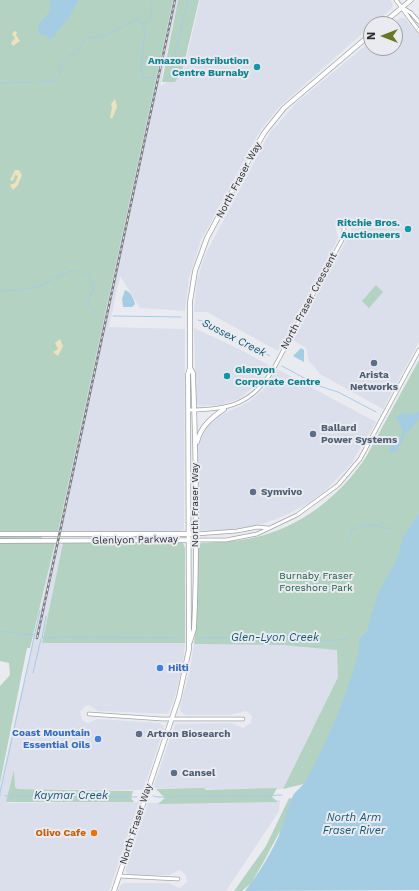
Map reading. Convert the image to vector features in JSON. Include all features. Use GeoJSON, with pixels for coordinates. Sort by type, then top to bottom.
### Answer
{"type":"FeatureCollection","features":[{"type":"Feature","properties":{"kind":"street"},"geometry":{"type":"LineString","coordinates":[[396,0],[419,31]]}},
{"type":"Feature","properties":{"kind":"street"},"geometry":{"type":"LineString","coordinates":[[391,16],[411,0]]}},
{"type":"Feature","properties":{"kind":"street"},"geometry":{"type":"LineString","coordinates":[[402,7],[411,13],[419,22]]}},
{"type":"Feature","properties":{"kind":"street","name":"North Fraser Way"},"geometry":{"type":"LineString","coordinates":[[190,642],[188,634],[188,374],[190,368],[190,302],[195,270],[207,238],[264,133],[280,113],[363,41]]}},
{"type":"Feature","properties":{"kind":"street","name":"North Fraser Crescent"},"geometry":{"type":"LineString","coordinates":[[188,410],[224,409],[236,405],[248,398],[262,386],[269,376],[343,238],[344,228]]}},
{"type":"Feature","properties":{"kind":"street","name":"Glenlyon Parkway"},"geometry":{"type":"LineString","coordinates":[[0,541],[196,540],[241,538],[257,534],[297,515],[315,504],[338,485],[350,472],[373,437],[419,350]]}},
{"type":"Feature","properties":{"kind":"street","name":"North Fraser Way"},"geometry":{"type":"LineString","coordinates":[[114,891],[172,718],[184,676],[190,642],[193,635],[196,534],[193,373],[190,368]]}},
{"type":"Feature","properties":{"kind":"street"},"geometry":{"type":"LineString","coordinates":[[195,448],[199,434],[205,424],[224,409]]}},
{"type":"Feature","properties":{"kind":"street","name":"Glenlyon Parkway"},"geometry":{"type":"LineString","coordinates":[[0,534],[196,534],[236,531],[258,527],[268,528]]}},
{"type":"Feature","properties":{"kind":"street"},"geometry":{"type":"LineString","coordinates":[[89,714],[172,718],[242,719]]}},
{"type":"Feature","properties":{"kind":"street"},"geometry":{"type":"LineString","coordinates":[[119,876],[178,879]]}},
{"type":"Feature","properties":{"kind":"shaded area"},"geometry":{"type":"Polygon","coordinates":[[[172,0],[178,0],[160,86],[183,73],[200,0],[390,0],[393,4],[392,8],[383,16],[363,16],[363,33],[279,107],[260,131],[201,240],[189,278],[185,311],[140,308],[120,276],[109,327],[185,329],[184,530],[58,531],[172,0]]]}},
{"type":"Feature","properties":{"kind":"shaded area"},"geometry":{"type":"Polygon","coordinates":[[[403,18],[405,18],[419,35],[419,342],[383,409],[320,374],[309,361],[306,348],[293,340],[350,233],[352,227],[348,220],[341,219],[335,224],[338,239],[278,351],[207,312],[194,312],[197,280],[205,255],[269,134],[295,104],[363,48],[363,56],[403,56],[403,18]]]}},
{"type":"Feature","properties":{"kind":"shaded area"},"geometry":{"type":"Polygon","coordinates":[[[194,328],[241,350],[270,366],[256,385],[239,399],[221,405],[199,406],[196,402],[194,328]]]}},
{"type":"Feature","properties":{"kind":"shaded area"},"geometry":{"type":"Polygon","coordinates":[[[277,369],[376,422],[351,464],[326,490],[309,503],[284,516],[257,526],[232,530],[199,531],[197,446],[204,428],[216,417],[249,402],[265,388],[277,369]]]}},
{"type":"Feature","properties":{"kind":"shaded area"},"geometry":{"type":"Polygon","coordinates":[[[55,543],[63,543],[42,643],[185,643],[183,663],[175,697],[168,714],[98,711],[89,705],[84,707],[80,712],[82,720],[88,723],[98,719],[159,723],[163,725],[164,729],[143,790],[15,789],[14,771],[7,803],[139,802],[109,891],[0,891],[0,786],[55,543]]]}},
{"type":"Feature","properties":{"kind":"shaded area"},"geometry":{"type":"Polygon","coordinates":[[[194,644],[336,645],[339,656],[338,677],[283,789],[234,790],[153,788],[175,724],[231,723],[243,728],[251,723],[252,716],[246,711],[230,715],[186,715],[181,712],[180,706],[189,674],[194,644]]]}},
{"type":"Feature","properties":{"kind":"shaded area"},"geometry":{"type":"Polygon","coordinates":[[[280,800],[279,811],[226,891],[118,891],[120,886],[124,883],[168,883],[180,888],[187,882],[186,875],[180,870],[169,875],[131,875],[126,872],[126,868],[148,803],[280,800]]]}},
{"type":"Feature","properties":{"kind":"green space"},"geometry":{"type":"Polygon","coordinates":[[[0,0],[173,0],[58,531],[0,531],[0,0]]]}},
{"type":"Feature","properties":{"kind":"green space"},"geometry":{"type":"Polygon","coordinates":[[[178,0],[199,0],[182,72],[175,82],[162,82],[178,0]]]}},
{"type":"Feature","properties":{"kind":"green space"},"geometry":{"type":"Polygon","coordinates":[[[376,285],[383,292],[369,308],[362,301],[376,285]]]}},
{"type":"Feature","properties":{"kind":"green space","name":"Burnaby Fraser Foreshore Park"},"geometry":{"type":"Polygon","coordinates":[[[419,360],[419,534],[367,651],[329,764],[295,793],[304,784],[283,789],[338,677],[337,650],[283,645],[194,644],[197,614],[197,547],[201,543],[226,542],[252,538],[270,533],[302,519],[331,498],[344,485],[366,457],[419,360]]]}},
{"type":"Feature","properties":{"kind":"green space"},"geometry":{"type":"Polygon","coordinates":[[[0,536],[42,536],[42,539],[0,539],[0,536]]]}},
{"type":"Feature","properties":{"kind":"green space"},"geometry":{"type":"Polygon","coordinates":[[[0,543],[55,543],[30,648],[27,648],[0,783],[0,686],[10,675],[9,663],[0,661],[0,543]]]}},
{"type":"Feature","properties":{"kind":"green space"},"geometry":{"type":"Polygon","coordinates":[[[63,543],[183,543],[185,548],[185,643],[42,643],[63,543]]]}},
{"type":"Feature","properties":{"kind":"green space"},"geometry":{"type":"Polygon","coordinates":[[[14,770],[15,787],[17,789],[133,791],[131,798],[134,802],[6,802],[14,770]]]}},
{"type":"Feature","properties":{"kind":"green space"},"geometry":{"type":"Polygon","coordinates":[[[204,788],[206,790],[277,788],[272,797],[278,802],[158,804],[165,798],[156,789],[204,788]]]}},
{"type":"Feature","properties":{"kind":"green space"},"geometry":{"type":"Polygon","coordinates":[[[289,798],[293,798],[294,833],[245,891],[255,878],[271,854],[280,831],[251,883],[242,891],[234,891],[266,846],[289,798]]]}},
{"type":"Feature","properties":{"kind":"sand"},"geometry":{"type":"Polygon","coordinates":[[[14,31],[17,32],[16,35],[20,41],[13,46],[11,43],[15,38],[12,34],[14,31]]]}},
{"type":"Feature","properties":{"kind":"sand"},"geometry":{"type":"Polygon","coordinates":[[[115,99],[117,107],[112,119],[110,117],[112,108],[111,104],[115,99]]]}},
{"type":"Feature","properties":{"kind":"sand"},"geometry":{"type":"Polygon","coordinates":[[[15,170],[19,170],[22,175],[18,185],[13,190],[10,185],[15,183],[18,176],[15,175],[13,181],[10,180],[15,170]]]}},
{"type":"Feature","properties":{"kind":"sand"},"geometry":{"type":"Polygon","coordinates":[[[60,339],[63,346],[58,356],[53,352],[58,349],[55,343],[60,339]]]}},
{"type":"Feature","properties":{"kind":"water"},"geometry":{"type":"Polygon","coordinates":[[[51,0],[78,0],[70,16],[55,34],[56,35],[48,40],[47,35],[41,35],[38,29],[39,24],[51,10],[49,5],[51,0]]]}},
{"type":"Feature","properties":{"kind":"water"},"geometry":{"type":"Polygon","coordinates":[[[125,290],[131,294],[134,300],[135,304],[132,307],[123,307],[122,299],[125,290]]]}},
{"type":"Feature","properties":{"kind":"water"},"geometry":{"type":"Polygon","coordinates":[[[301,348],[304,350],[304,362],[293,356],[301,348]]]}},
{"type":"Feature","properties":{"kind":"water"},"geometry":{"type":"Polygon","coordinates":[[[419,412],[417,422],[407,432],[398,448],[390,454],[390,448],[402,436],[402,428],[396,418],[402,413],[413,414],[419,412]]]}},
{"type":"Feature","properties":{"kind":"water","name":"North Arm Fraser River"},"geometry":{"type":"Polygon","coordinates":[[[419,513],[419,890],[245,891],[274,847],[292,797],[311,772],[329,734],[339,711],[354,667],[359,650],[359,639],[367,631],[377,596],[398,556],[403,537],[419,513]]]}},
{"type":"Feature","properties":{"kind":"waterway"},"geometry":{"type":"LineString","coordinates":[[144,22],[152,17],[150,6],[152,0]]}},
{"type":"Feature","properties":{"kind":"waterway"},"geometry":{"type":"LineString","coordinates":[[166,78],[170,76],[188,0]]}},
{"type":"Feature","properties":{"kind":"waterway"},"geometry":{"type":"LineString","coordinates":[[68,56],[77,53],[82,43],[87,39],[106,35],[137,19],[143,22]]}},
{"type":"Feature","properties":{"kind":"waterway"},"geometry":{"type":"LineString","coordinates":[[143,23],[145,32],[141,70],[144,78],[152,78]]}},
{"type":"Feature","properties":{"kind":"waterway"},"geometry":{"type":"LineString","coordinates":[[37,81],[53,81],[60,75],[61,63],[65,59]]}},
{"type":"Feature","properties":{"kind":"waterway"},"geometry":{"type":"LineString","coordinates":[[0,83],[33,82]]}},
{"type":"Feature","properties":{"kind":"waterway","name":"Sussex Creek"},"geometry":{"type":"LineString","coordinates":[[0,291],[20,290],[40,286],[65,273],[78,271],[84,273],[93,283],[94,289],[88,299],[88,306],[96,313]]}},
{"type":"Feature","properties":{"kind":"waterway","name":"Sussex Creek"},"geometry":{"type":"LineString","coordinates":[[113,316],[181,317]]}},
{"type":"Feature","properties":{"kind":"waterway","name":"Sussex Creek"},"geometry":{"type":"LineString","coordinates":[[198,320],[211,324],[270,356]]}},
{"type":"Feature","properties":{"kind":"waterway","name":"Sussex Creek"},"geometry":{"type":"LineString","coordinates":[[282,366],[319,386],[338,392],[376,412]]}},
{"type":"Feature","properties":{"kind":"waterway"},"geometry":{"type":"LineString","coordinates":[[348,541],[352,529],[371,525],[393,528]]}},
{"type":"Feature","properties":{"kind":"waterway"},"geometry":{"type":"LineString","coordinates":[[400,534],[403,537]]}},
{"type":"Feature","properties":{"kind":"waterway"},"geometry":{"type":"LineString","coordinates":[[0,793],[40,610]]}},
{"type":"Feature","properties":{"kind":"waterway","name":"Glen-Lyon Creek"},"geometry":{"type":"LineString","coordinates":[[46,616],[42,638],[180,638]]}},
{"type":"Feature","properties":{"kind":"waterway","name":"Glen-Lyon Creek"},"geometry":{"type":"LineString","coordinates":[[0,631],[34,635]]}},
{"type":"Feature","properties":{"kind":"waterway","name":"Glen-Lyon Creek"},"geometry":{"type":"LineString","coordinates":[[200,638],[262,637],[330,641],[347,639]]}},
{"type":"Feature","properties":{"kind":"waterway"},"geometry":{"type":"LineString","coordinates":[[33,673],[41,639]]}},
{"type":"Feature","properties":{"kind":"waterway","name":"Kaymar Creek"},"geometry":{"type":"LineString","coordinates":[[153,796],[282,795]]}},
{"type":"Feature","properties":{"kind":"waterway","name":"Kaymar Creek"},"geometry":{"type":"LineString","coordinates":[[5,796],[137,797]]}},
{"type":"Feature","properties":{"kind":"railway"},"geometry":{"type":"LineString","coordinates":[[37,638],[175,0]]}},
{"type":"Feature","properties":{"kind":"place","name":"Amazon Distribution Centre Burnaby"},"geometry":{"type":"Point","coordinates":[257,67]}},
{"type":"Feature","properties":{"kind":"place","name":"Ritchie Bros. Auctioneers"},"geometry":{"type":"Point","coordinates":[408,229]}},
{"type":"Feature","properties":{"kind":"place","name":"Arista Networks"},"geometry":{"type":"Point","coordinates":[374,363]}},
{"type":"Feature","properties":{"kind":"place","name":"Glenyon Corporate Centre"},"geometry":{"type":"Point","coordinates":[227,376]}},
{"type":"Feature","properties":{"kind":"place","name":"Ballard Power Systems"},"geometry":{"type":"Point","coordinates":[313,434]}},
{"type":"Feature","properties":{"kind":"place","name":"Symvivo"},"geometry":{"type":"Point","coordinates":[253,492]}},
{"type":"Feature","properties":{"kind":"place","name":"Hilti"},"geometry":{"type":"Point","coordinates":[160,668]}},
{"type":"Feature","properties":{"kind":"place","name":"Artron Biosearch"},"geometry":{"type":"Point","coordinates":[139,734]}},
{"type":"Feature","properties":{"kind":"place","name":"Coast Mountain Essential Oils"},"geometry":{"type":"Point","coordinates":[98,739]}},
{"type":"Feature","properties":{"kind":"place","name":"Cansel"},"geometry":{"type":"Point","coordinates":[174,773]}},
{"type":"Feature","properties":{"kind":"place","name":"Olivo Cafe"},"geometry":{"type":"Point","coordinates":[94,833]}}]}
